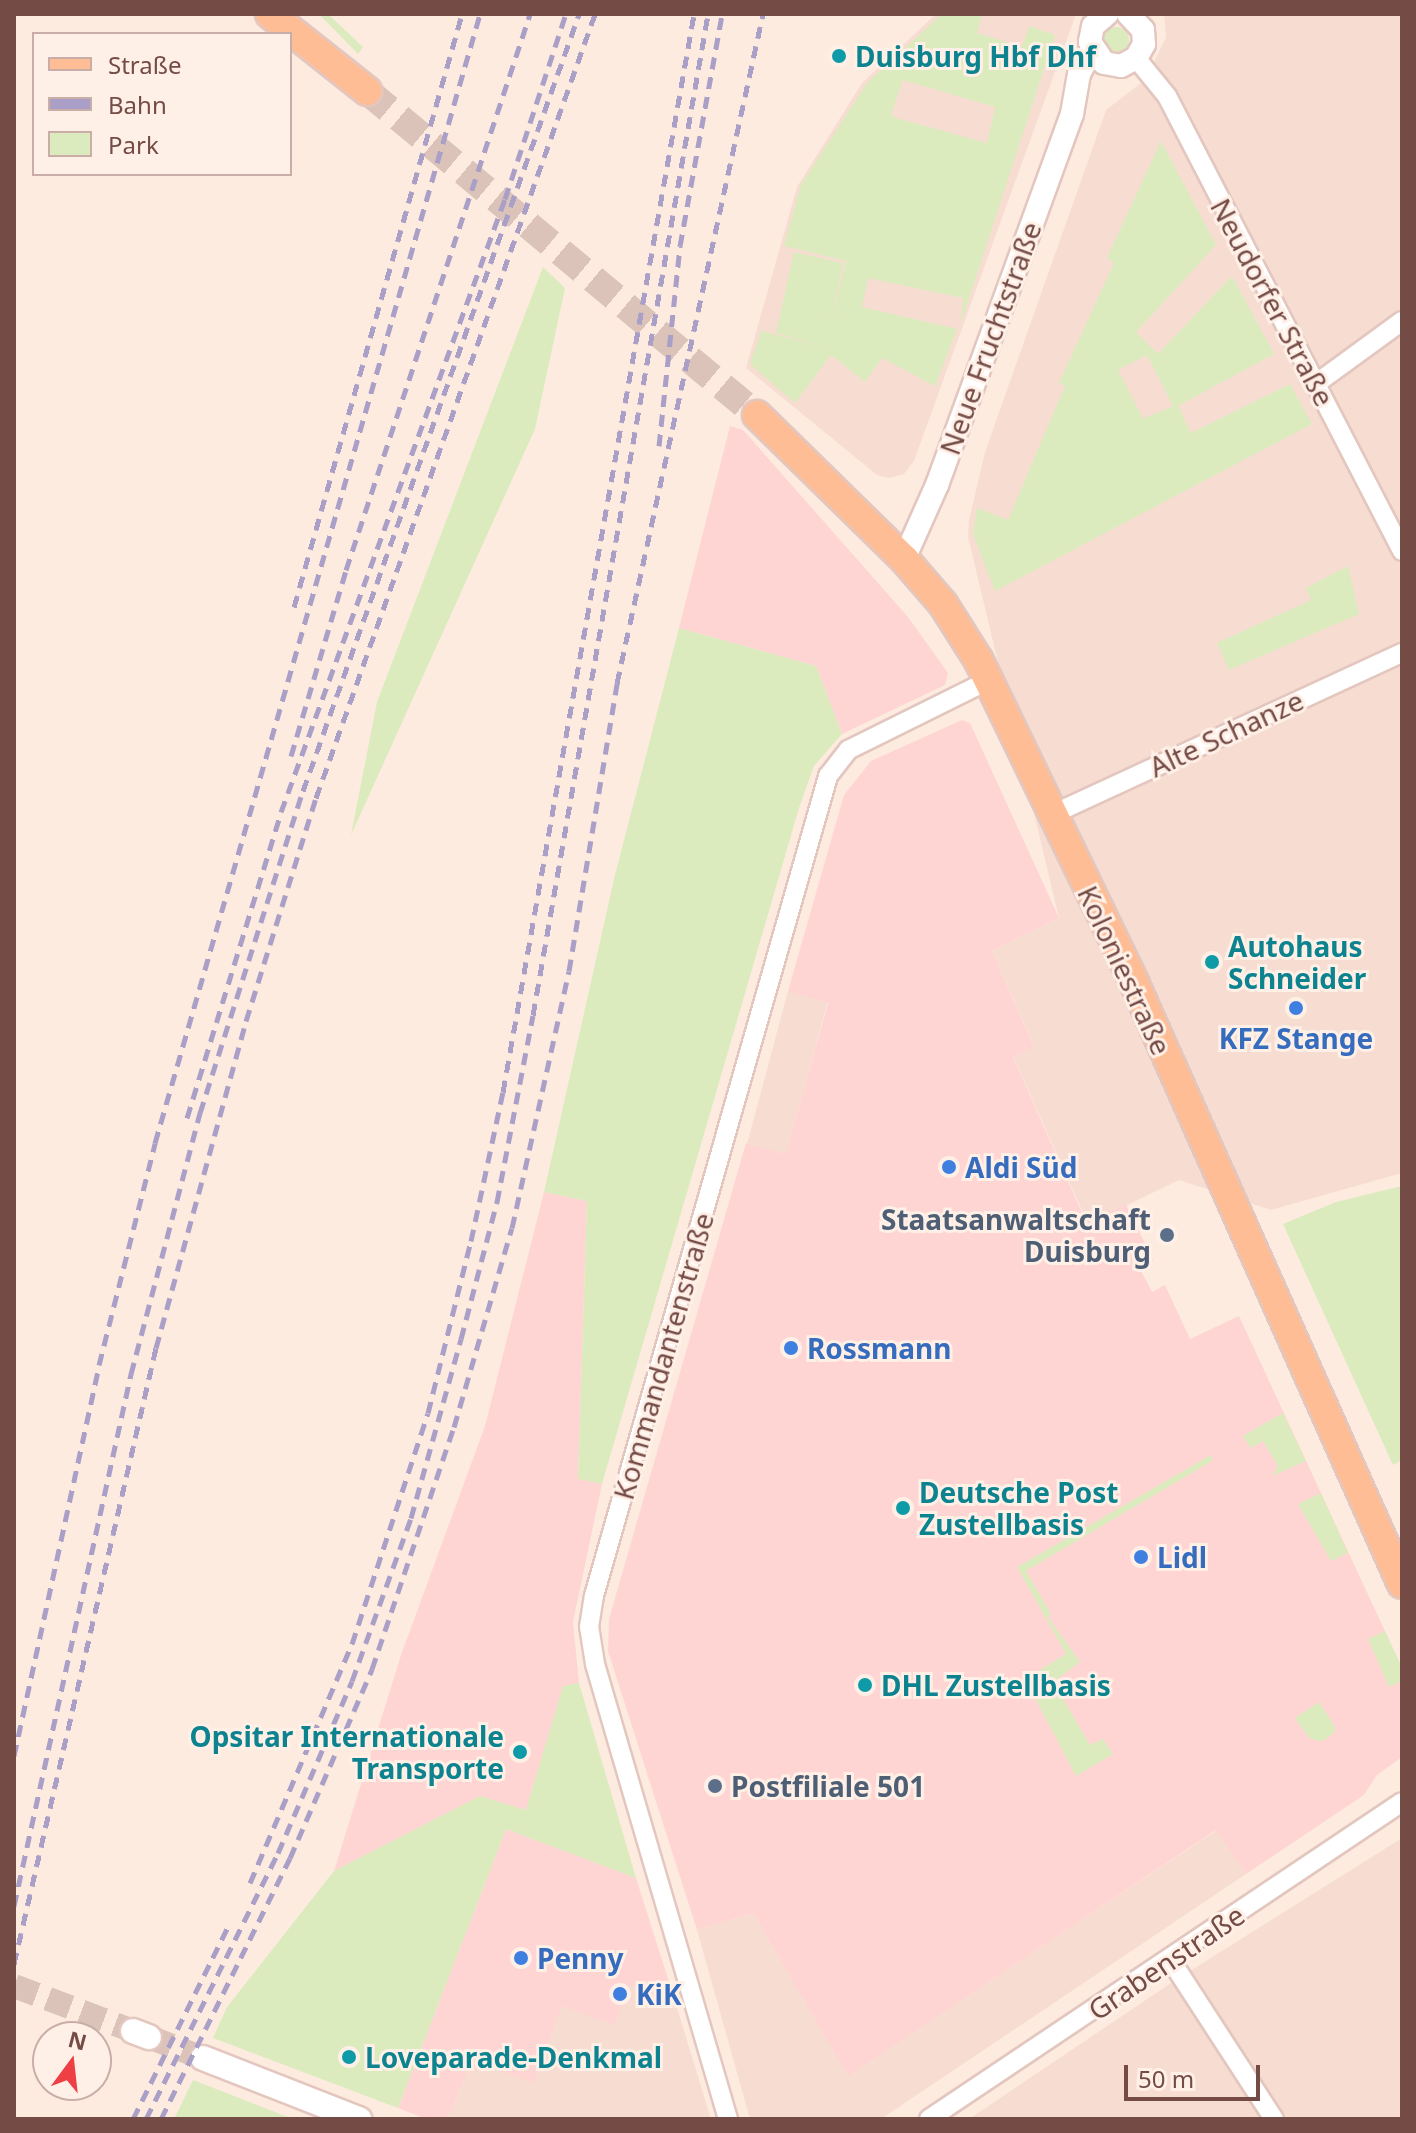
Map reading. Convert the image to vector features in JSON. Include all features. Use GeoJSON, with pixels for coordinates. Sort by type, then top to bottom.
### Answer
{"type":"FeatureCollection","features":[{"type":"Feature","properties":{"kind":"main road"},"geometry":{"type":"LineString","coordinates":[[279,17],[367,91]]}},
{"type":"Feature","properties":{"kind":"main road","name":"Koloniestraße"},"geometry":{"type":"LineString","coordinates":[[757,415],[904,559],[943,604],[989,680],[1051,815],[1133,980],[1402,1584]]}},
{"type":"Feature","properties":{"kind":"main road"},"geometry":{"type":"LineString","coordinates":[[203,2058],[359,2119]]}},
{"type":"Feature","properties":{"kind":"street","name":"Neue Fruchtstraße"},"geometry":{"type":"LineString","coordinates":[[904,559],[937,485],[1072,114],[1098,56],[1093,26],[1107,14]]}},
{"type":"Feature","properties":{"kind":"street"},"geometry":{"type":"LineString","coordinates":[[1098,56],[1121,66],[1136,58],[1144,36],[1132,15]]}},
{"type":"Feature","properties":{"kind":"street","name":"Neudorfer Straße"},"geometry":{"type":"LineString","coordinates":[[1136,58],[1167,96],[1402,551]]}},
{"type":"Feature","properties":{"kind":"street"},"geometry":{"type":"LineString","coordinates":[[1317,383],[1402,321]]}},
{"type":"Feature","properties":{"kind":"street","name":"Alte Schanze"},"geometry":{"type":"LineString","coordinates":[[1051,815],[1402,653]]}},
{"type":"Feature","properties":{"kind":"street","name":"Kommandantenstraße"},"geometry":{"type":"LineString","coordinates":[[728,2119],[595,1664],[592,1611],[828,776],[848,750],[989,680]]}},
{"type":"Feature","properties":{"kind":"street","name":"Grabenstraße"},"geometry":{"type":"LineString","coordinates":[[938,2116],[1402,1802]]}},
{"type":"Feature","properties":{"kind":"street"},"geometry":{"type":"LineString","coordinates":[[1170,1959],[1274,2119]]}},
{"type":"Feature","properties":{"kind":"shaded area"},"geometry":{"type":"Polygon","coordinates":[[[936,14],[1076,14],[914,461],[904,474],[889,478],[877,475],[746,368],[797,187],[862,83],[936,14]]]}},
{"type":"Feature","properties":{"kind":"shaded area"},"geometry":{"type":"Polygon","coordinates":[[[1164,14],[1402,14],[1402,1173],[1271,1210],[1179,1180],[1088,1224],[1013,1056],[1034,1046],[992,951],[1059,918],[968,537],[969,520],[985,452],[1106,110],[1146,79],[1166,37],[1164,14]]]}},
{"type":"Feature","properties":{"kind":"shaded area"},"geometry":{"type":"Polygon","coordinates":[[[730,426],[743,430],[908,617],[948,673],[945,685],[842,734],[816,666],[679,628],[730,426]]]}},
{"type":"Feature","properties":{"kind":"shaded area"},"geometry":{"type":"Polygon","coordinates":[[[962,720],[970,723],[1059,918],[992,951],[1034,1047],[1013,1057],[1087,1224],[1126,1204],[1153,1260],[1139,1267],[1152,1292],[1165,1285],[1190,1339],[1239,1316],[1402,1668],[1402,1757],[1377,1775],[1364,1795],[1246,1874],[1216,1830],[848,2076],[753,1913],[697,1930],[608,1651],[609,1619],[746,1143],[786,1154],[828,1003],[788,991],[844,795],[871,761],[962,720]]]}},
{"type":"Feature","properties":{"kind":"shaded area"},"geometry":{"type":"Polygon","coordinates":[[[788,991],[828,1002],[787,1154],[747,1144],[788,991]]]}},
{"type":"Feature","properties":{"kind":"shaded area"},"geometry":{"type":"Polygon","coordinates":[[[544,1192],[587,1201],[578,1478],[602,1484],[573,1622],[579,1683],[563,1687],[526,1810],[480,1797],[334,1871],[401,1655],[485,1426],[544,1192]]]}},
{"type":"Feature","properties":{"kind":"shaded area"},"geometry":{"type":"Polygon","coordinates":[[[506,1829],[636,1878],[675,2001],[630,1985],[614,2025],[562,2006],[533,2083],[472,2060],[447,2119],[426,2119],[398,2108],[506,1829]]]}},
{"type":"Feature","properties":{"kind":"shaded area"},"geometry":{"type":"Polygon","coordinates":[[[1217,1830],[1246,1874],[881,2119],[750,2119],[697,1930],[753,1913],[848,2075],[1217,1830]]]}},
{"type":"Feature","properties":{"kind":"shaded area"},"geometry":{"type":"Polygon","coordinates":[[[1402,1838],[1402,2119],[969,2119],[1171,1983],[1402,1838]]]}},
{"type":"Feature","properties":{"kind":"shaded area"},"geometry":{"type":"Polygon","coordinates":[[[630,1984],[675,2001],[711,2119],[447,2119],[471,2059],[561,2006],[630,1984]]]}},
{"type":"Feature","properties":{"kind":"green space"},"geometry":{"type":"Polygon","coordinates":[[[319,14],[328,14],[363,47],[358,54],[319,14]]]}},
{"type":"Feature","properties":{"kind":"green space"},"geometry":{"type":"Polygon","coordinates":[[[942,14],[982,14],[977,33],[1022,47],[1029,26],[1055,35],[961,323],[963,298],[868,278],[862,307],[957,329],[935,386],[882,358],[865,382],[831,355],[795,403],[750,364],[761,331],[825,347],[776,333],[794,252],[843,263],[831,320],[846,261],[784,246],[801,185],[867,83],[942,14]],[[903,80],[891,114],[987,143],[995,107],[903,80]]]}},
{"type":"Feature","properties":{"kind":"green space"},"geometry":{"type":"Polygon","coordinates":[[[1116,27],[1125,31],[1129,40],[1125,49],[1116,53],[1107,49],[1103,40],[1107,31],[1116,27]]]}},
{"type":"Feature","properties":{"kind":"green space"},"geometry":{"type":"Polygon","coordinates":[[[1161,141],[1216,245],[1136,332],[1158,354],[1232,276],[1274,354],[1178,406],[1191,433],[1290,384],[1312,424],[995,591],[973,534],[977,508],[1008,520],[1065,386],[1059,383],[1114,263],[1107,258],[1161,141]],[[1147,355],[1118,370],[1143,419],[1173,406],[1147,355]]]}},
{"type":"Feature","properties":{"kind":"green space"},"geometry":{"type":"Polygon","coordinates":[[[543,267],[565,288],[535,429],[351,835],[377,702],[543,267]]]}},
{"type":"Feature","properties":{"kind":"green space"},"geometry":{"type":"Polygon","coordinates":[[[1348,566],[1359,614],[1229,670],[1217,643],[1311,600],[1306,588],[1348,566]]]}},
{"type":"Feature","properties":{"kind":"green space"},"geometry":{"type":"Polygon","coordinates":[[[679,628],[816,666],[842,734],[814,766],[799,808],[602,1484],[578,1479],[587,1201],[544,1192],[614,879],[679,628]]]}},
{"type":"Feature","properties":{"kind":"green space"},"geometry":{"type":"Polygon","coordinates":[[[1402,1186],[1402,1460],[1393,1465],[1283,1224],[1336,1202],[1402,1186]]]}},
{"type":"Feature","properties":{"kind":"green space"},"geometry":{"type":"Polygon","coordinates":[[[1283,1413],[1306,1461],[1272,1476],[1278,1466],[1263,1441],[1251,1448],[1243,1436],[1283,1413]]]}},
{"type":"Feature","properties":{"kind":"green space"},"geometry":{"type":"Polygon","coordinates":[[[1211,1455],[1212,1461],[1026,1571],[1051,1614],[1048,1617],[1080,1662],[1053,1682],[1090,1745],[1103,1739],[1113,1754],[1076,1776],[1025,1679],[1066,1654],[1017,1567],[1211,1455]]]}},
{"type":"Feature","properties":{"kind":"green space"},"geometry":{"type":"Polygon","coordinates":[[[1321,1493],[1348,1553],[1331,1561],[1298,1504],[1321,1493]]]}},
{"type":"Feature","properties":{"kind":"green space"},"geometry":{"type":"Polygon","coordinates":[[[1385,1631],[1402,1668],[1402,1681],[1389,1687],[1368,1639],[1385,1631]]]}},
{"type":"Feature","properties":{"kind":"green space"},"geometry":{"type":"Polygon","coordinates":[[[579,1683],[636,1878],[506,1829],[398,2108],[213,2038],[227,2007],[334,1871],[480,1796],[526,1810],[563,1686],[579,1683]]]}},
{"type":"Feature","properties":{"kind":"green space"},"geometry":{"type":"Polygon","coordinates":[[[1319,1702],[1334,1725],[1335,1732],[1323,1741],[1310,1739],[1295,1718],[1319,1702]]]}},
{"type":"Feature","properties":{"kind":"green space"},"geometry":{"type":"Polygon","coordinates":[[[193,2080],[293,2119],[174,2119],[193,2080]]]}},
{"type":"Feature","properties":{"kind":"tunnel"},"geometry":{"type":"LineString","coordinates":[[367,91],[757,415]]}},
{"type":"Feature","properties":{"kind":"tunnel"},"geometry":{"type":"LineString","coordinates":[[14,1986],[133,2031]]}},
{"type":"Feature","properties":{"kind":"tunnel"},"geometry":{"type":"LineString","coordinates":[[149,2037],[203,2058]]}},
{"type":"Feature","properties":{"kind":"railway"},"geometry":{"type":"LineString","coordinates":[[294,607],[462,14]]}},
{"type":"Feature","properties":{"kind":"railway"},"geometry":{"type":"LineString","coordinates":[[14,1756],[99,1365],[155,1143],[480,14]]}},
{"type":"Feature","properties":{"kind":"railway"},"geometry":{"type":"LineString","coordinates":[[291,756],[346,570],[530,14]]}},
{"type":"Feature","properties":{"kind":"railway"},"geometry":{"type":"LineString","coordinates":[[187,1118],[281,812],[505,199],[566,14]]}},
{"type":"Feature","properties":{"kind":"railway"},"geometry":{"type":"LineString","coordinates":[[14,1906],[131,1374],[200,1113],[303,791],[579,14]]}},
{"type":"Feature","properties":{"kind":"railway"},"geometry":{"type":"LineString","coordinates":[[14,1964],[156,1348],[246,1021],[316,798],[595,14]]}},
{"type":"Feature","properties":{"kind":"railway"},"geometry":{"type":"LineString","coordinates":[[250,1883],[352,1644],[428,1413],[471,1241],[503,1092],[694,14]]}},
{"type":"Feature","properties":{"kind":"railway"},"geometry":{"type":"LineString","coordinates":[[146,2119],[278,1853],[352,1681],[411,1518],[461,1339],[497,1202],[533,1015],[708,14]]}},
{"type":"Feature","properties":{"kind":"railway"},"geometry":{"type":"LineString","coordinates":[[659,446],[680,246],[722,14]]}},
{"type":"Feature","properties":{"kind":"railway"},"geometry":{"type":"LineString","coordinates":[[161,2119],[290,1858],[372,1669],[454,1427],[512,1228],[569,971],[617,683],[763,14]]}},
{"type":"Feature","properties":{"kind":"railway"},"geometry":{"type":"LineString","coordinates":[[133,2119],[230,1923]]}},
{"type":"Feature","properties":{"kind":"place","name":"Duisburg Hbf Dhf"},"geometry":{"type":"Point","coordinates":[839,56]}},
{"type":"Feature","properties":{"kind":"place","name":"Autohaus Schneider"},"geometry":{"type":"Point","coordinates":[1212,962]}},
{"type":"Feature","properties":{"kind":"place","name":"KFZ Stange"},"geometry":{"type":"Point","coordinates":[1296,1008]}},
{"type":"Feature","properties":{"kind":"place","name":"Aldi Süd"},"geometry":{"type":"Point","coordinates":[949,1167]}},
{"type":"Feature","properties":{"kind":"place","name":"Staatsanwaltschaft Duisburg"},"geometry":{"type":"Point","coordinates":[1167,1235]}},
{"type":"Feature","properties":{"kind":"place","name":"Rossmann"},"geometry":{"type":"Point","coordinates":[791,1348]}},
{"type":"Feature","properties":{"kind":"place","name":"Deutsche Post Zustellbasis"},"geometry":{"type":"Point","coordinates":[903,1508]}},
{"type":"Feature","properties":{"kind":"place","name":"Lidl"},"geometry":{"type":"Point","coordinates":[1141,1557]}},
{"type":"Feature","properties":{"kind":"place","name":"DHL Zustellbasis"},"geometry":{"type":"Point","coordinates":[865,1685]}},
{"type":"Feature","properties":{"kind":"place","name":"Opsitar Internationale Transporte"},"geometry":{"type":"Point","coordinates":[520,1752]}},
{"type":"Feature","properties":{"kind":"place","name":"Postfiliale 501"},"geometry":{"type":"Point","coordinates":[715,1786]}},
{"type":"Feature","properties":{"kind":"place","name":"Penny"},"geometry":{"type":"Point","coordinates":[521,1958]}},
{"type":"Feature","properties":{"kind":"place","name":"KiK"},"geometry":{"type":"Point","coordinates":[620,1994]}},
{"type":"Feature","properties":{"kind":"place","name":"Loveparade-Denkmal"},"geometry":{"type":"Point","coordinates":[349,2057]}}]}
